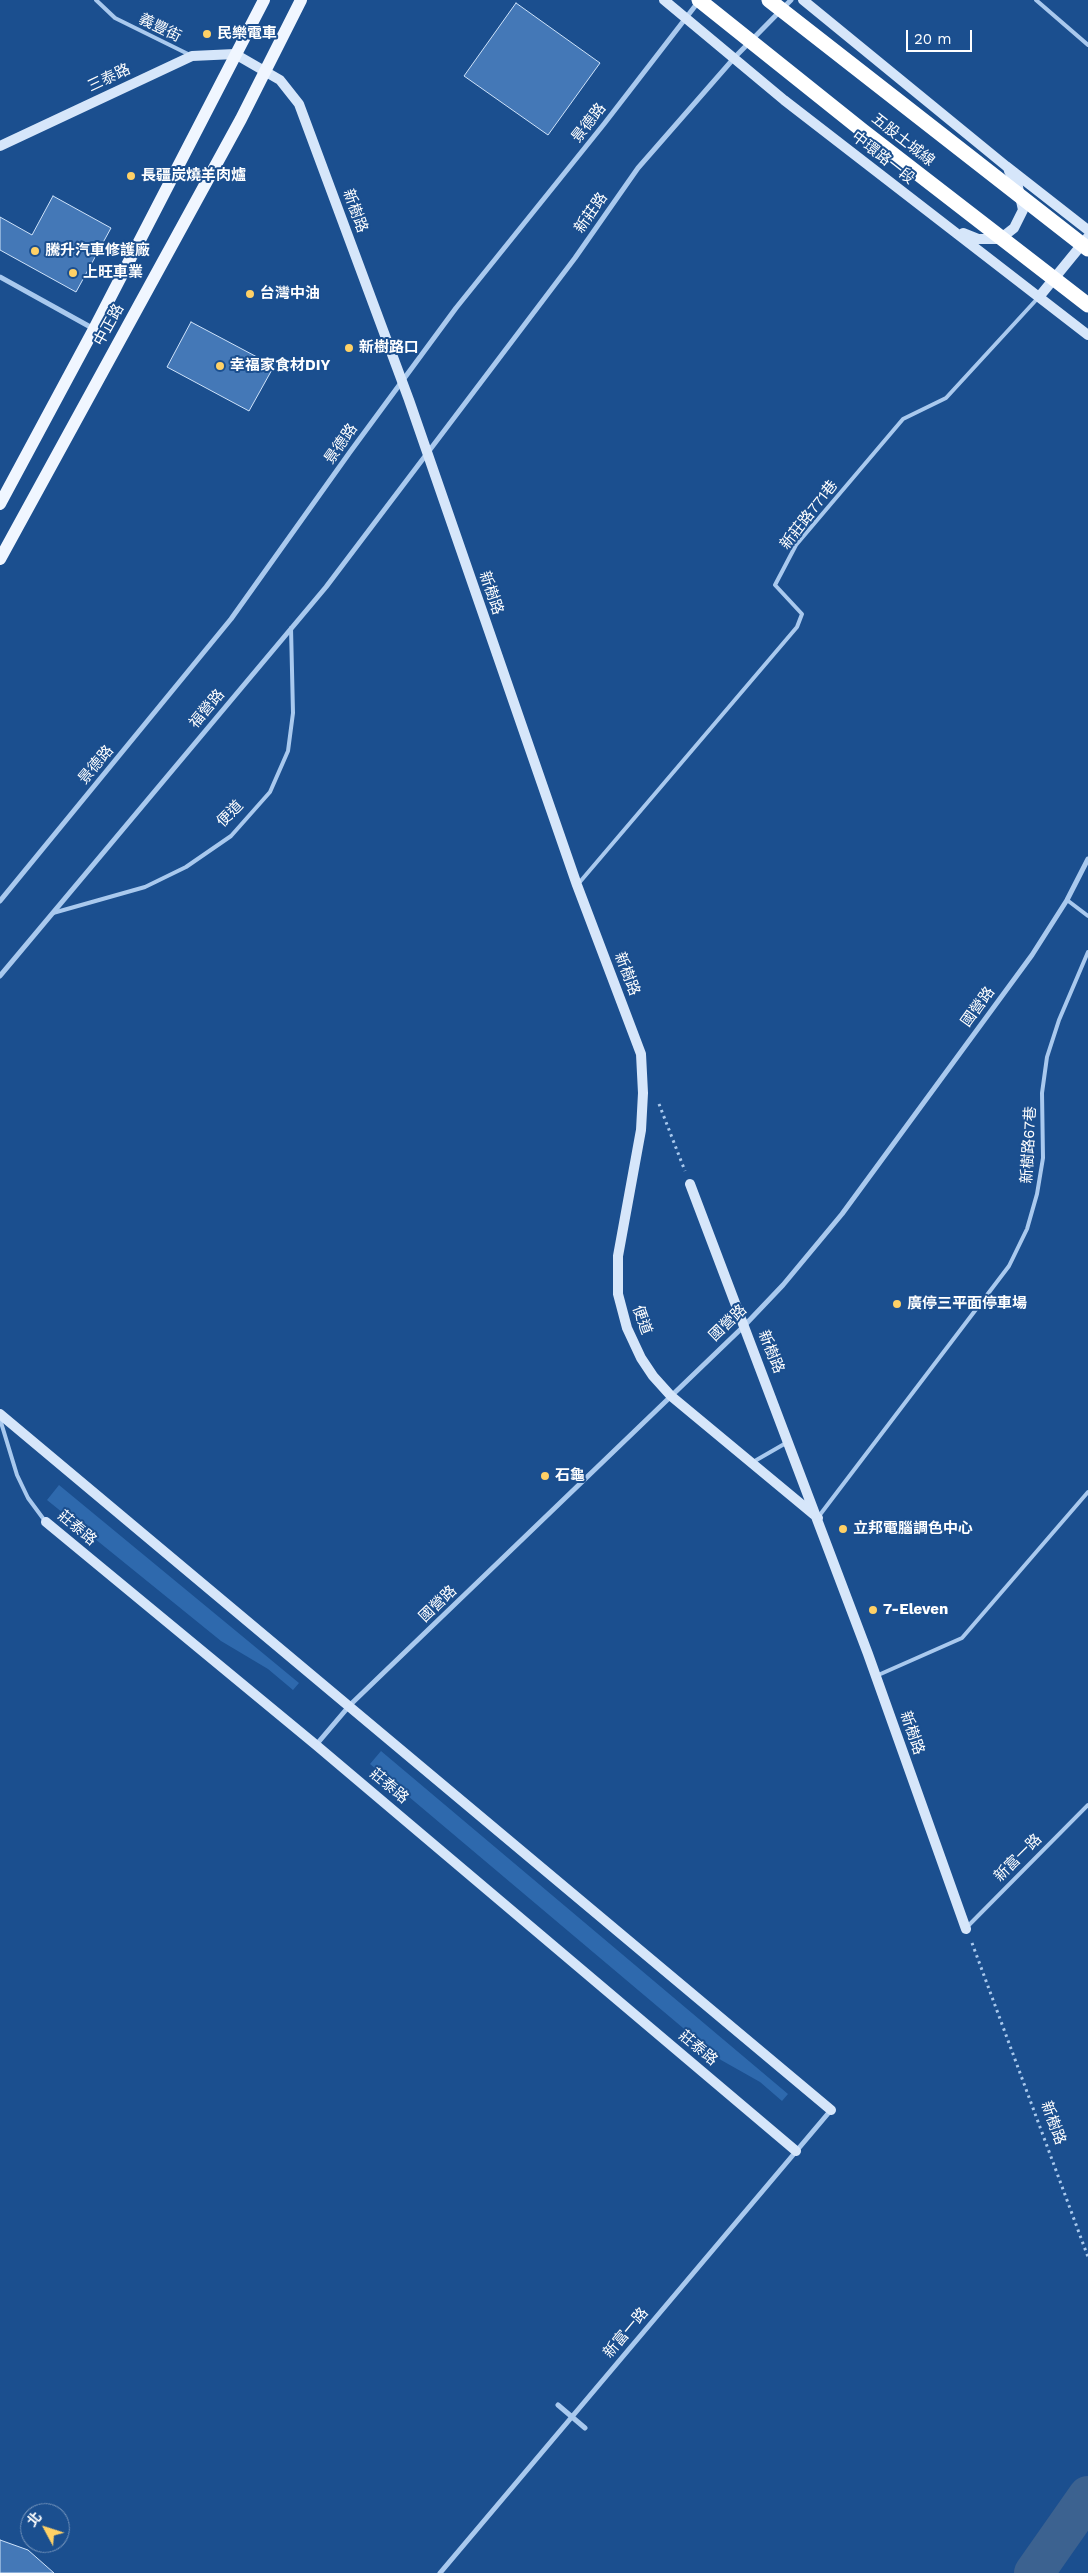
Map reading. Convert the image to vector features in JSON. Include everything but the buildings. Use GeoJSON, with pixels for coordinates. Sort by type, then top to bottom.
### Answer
{"type":"FeatureCollection","features":[{"type":"Feature","properties":{"kind":"highway","name":"五股土城線"},"geometry":{"type":"LineString","coordinates":[[699,0],[870,137],[1088,305]]}},
{"type":"Feature","properties":{"kind":"highway","name":"五股土城線"},"geometry":{"type":"LineString","coordinates":[[769,0],[1088,249]]}},
{"type":"Feature","properties":{"kind":"main road","name":"中正路"},"geometry":{"type":"LineString","coordinates":[[0,504],[94,329],[264,0]]}},
{"type":"Feature","properties":{"kind":"main road","name":"中正路"},"geometry":{"type":"LineString","coordinates":[[0,559],[241,119],[264,70],[301,0]]}},
{"type":"Feature","properties":{"kind":"street","name":"中環路一段"},"geometry":{"type":"LineString","coordinates":[[664,0],[735,57],[784,100],[1088,335]]}},
{"type":"Feature","properties":{"kind":"street","name":"景德路"},"geometry":{"type":"LineString","coordinates":[[0,901],[231,620],[456,308],[604,124],[699,0]]}},
{"type":"Feature","properties":{"kind":"street","name":"新莊路"},"geometry":{"type":"LineString","coordinates":[[428,455],[575,258],[638,168],[735,57],[791,0]]}},
{"type":"Feature","properties":{"kind":"street"},"geometry":{"type":"LineString","coordinates":[[803,0],[1006,166],[1088,230]]}},
{"type":"Feature","properties":{"kind":"street","name":"三泰路"},"geometry":{"type":"LineString","coordinates":[[0,146],[192,56],[235,54]]}},
{"type":"Feature","properties":{"kind":"street","name":"新樹路"},"geometry":{"type":"LineString","coordinates":[[235,54],[280,80],[299,104],[402,381],[577,885],[641,1054]]}},
{"type":"Feature","properties":{"kind":"street"},"geometry":{"type":"LineString","coordinates":[[948,227],[978,240],[1000,239],[1014,228],[1023,210],[1018,187],[1006,166]]}},
{"type":"Feature","properties":{"kind":"street"},"geometry":{"type":"LineString","coordinates":[[1039,297],[1088,237]]}},
{"type":"Feature","properties":{"kind":"street"},"geometry":{"type":"LineString","coordinates":[[0,277],[94,329]]}},
{"type":"Feature","properties":{"kind":"street","name":"福營路"},"geometry":{"type":"LineString","coordinates":[[0,976],[326,587],[428,455]]}},
{"type":"Feature","properties":{"kind":"street","name":"國營路"},"geometry":{"type":"LineString","coordinates":[[316,1745],[350,1705],[744,1326],[783,1285],[842,1214],[1032,955],[1067,900],[1088,859]]}},
{"type":"Feature","properties":{"kind":"street","name":"便道"},"geometry":{"type":"LineString","coordinates":[[641,1054],[643,1093],[641,1130],[618,1256],[618,1294],[627,1328],[641,1358],[671,1396],[818,1518]]}},
{"type":"Feature","properties":{"kind":"street","name":"新樹路"},"geometry":{"type":"LineString","coordinates":[[690,1184],[818,1518],[966,1929]]}},
{"type":"Feature","properties":{"kind":"street"},"geometry":{"type":"LineString","coordinates":[[0,1414],[350,1705],[831,2110]]}},
{"type":"Feature","properties":{"kind":"street","name":"莊泰路"},"geometry":{"type":"LineString","coordinates":[[46,1522],[316,1745],[796,2151]]}},
{"type":"Feature","properties":{"kind":"street","name":"新富一路"},"geometry":{"type":"LineString","coordinates":[[440,2573],[831,2110]]}},
{"type":"Feature","properties":{"kind":"street"},"geometry":{"type":"LineString","coordinates":[[558,2405],[585,2428]]}},
{"type":"Feature","properties":{"kind":"lane","name":"義豐街"},"geometry":{"type":"LineString","coordinates":[[96,0],[115,18],[192,56]]}},
{"type":"Feature","properties":{"kind":"lane"},"geometry":{"type":"LineString","coordinates":[[1036,0],[1088,45]]}},
{"type":"Feature","properties":{"kind":"lane","name":"新莊路771巷"},"geometry":{"type":"LineString","coordinates":[[577,885],[797,627],[802,614],[775,585],[796,544],[902,419],[946,398],[1039,297]]}},
{"type":"Feature","properties":{"kind":"lane","name":"便道"},"geometry":{"type":"LineString","coordinates":[[52,913],[145,887],[186,867],[231,836],[270,792],[288,751],[293,713],[292,628]]}},
{"type":"Feature","properties":{"kind":"lane"},"geometry":{"type":"LineString","coordinates":[[1067,900],[1088,916]]}},
{"type":"Feature","properties":{"kind":"lane","name":"新樹路67巷"},"geometry":{"type":"LineString","coordinates":[[818,1518],[1012,1259],[1027,1229],[1038,1194],[1043,1158],[1042,1093],[1047,1056],[1059,1020],[1088,952]]}},
{"type":"Feature","properties":{"kind":"lane","name":"莊泰路"},"geometry":{"type":"LineString","coordinates":[[0,1419],[17,1474],[28,1498],[46,1522]]}},
{"type":"Feature","properties":{"kind":"lane"},"geometry":{"type":"LineString","coordinates":[[751,1463],[789,1441]]}},
{"type":"Feature","properties":{"kind":"lane"},"geometry":{"type":"LineString","coordinates":[[876,1676],[962,1638],[1088,1492]]}},
{"type":"Feature","properties":{"kind":"lane","name":"新富一路"},"geometry":{"type":"LineString","coordinates":[[966,1929],[1088,1804]]}},
{"type":"Feature","properties":{"kind":"path"},"geometry":{"type":"LineString","coordinates":[[658,1101],[690,1184]]}},
{"type":"Feature","properties":{"kind":"path","name":"新樹路"},"geometry":{"type":"LineString","coordinates":[[971,1942],[1088,2257]]}},
{"type":"Feature","properties":{"kind":"shaded area"},"geometry":{"type":"Polygon","coordinates":[[[59,1485],[299,1683],[293,1690],[268,1669],[221,1641],[47,1500],[59,1485]]]}},
{"type":"Feature","properties":{"kind":"shaded area"},"geometry":{"type":"Polygon","coordinates":[[[381,1751],[788,2094],[782,2101],[760,2082],[721,2060],[370,1764],[381,1751]]]}},
{"type":"Feature","properties":{"kind":"waterway"},"geometry":{"type":"LineString","coordinates":[[1034,2573],[1088,2496]]}},
{"type":"Feature","properties":{"kind":"place","name":"民樂電車"},"geometry":{"type":"Point","coordinates":[207,34]}},
{"type":"Feature","properties":{"kind":"place","name":"長疆炭燒羊肉爐"},"geometry":{"type":"Point","coordinates":[131,176]}},
{"type":"Feature","properties":{"kind":"place","name":"騰升汽車修護廠"},"geometry":{"type":"Point","coordinates":[35,251]}},
{"type":"Feature","properties":{"kind":"place","name":"上旺車業"},"geometry":{"type":"Point","coordinates":[73,273]}},
{"type":"Feature","properties":{"kind":"place","name":"台灣中油"},"geometry":{"type":"Point","coordinates":[250,294]}},
{"type":"Feature","properties":{"kind":"place","name":"新樹路口"},"geometry":{"type":"Point","coordinates":[349,348]}},
{"type":"Feature","properties":{"kind":"place","name":"幸福家食材DIY"},"geometry":{"type":"Point","coordinates":[220,366]}},
{"type":"Feature","properties":{"kind":"place","name":"廣停三平面停車場"},"geometry":{"type":"Point","coordinates":[897,1304]}},
{"type":"Feature","properties":{"kind":"place","name":"石龜"},"geometry":{"type":"Point","coordinates":[545,1476]}},
{"type":"Feature","properties":{"kind":"place","name":"立邦電腦調色中心"},"geometry":{"type":"Point","coordinates":[843,1529]}},
{"type":"Feature","properties":{"kind":"place","name":"7-Eleven"},"geometry":{"type":"Point","coordinates":[873,1610]}}]}
